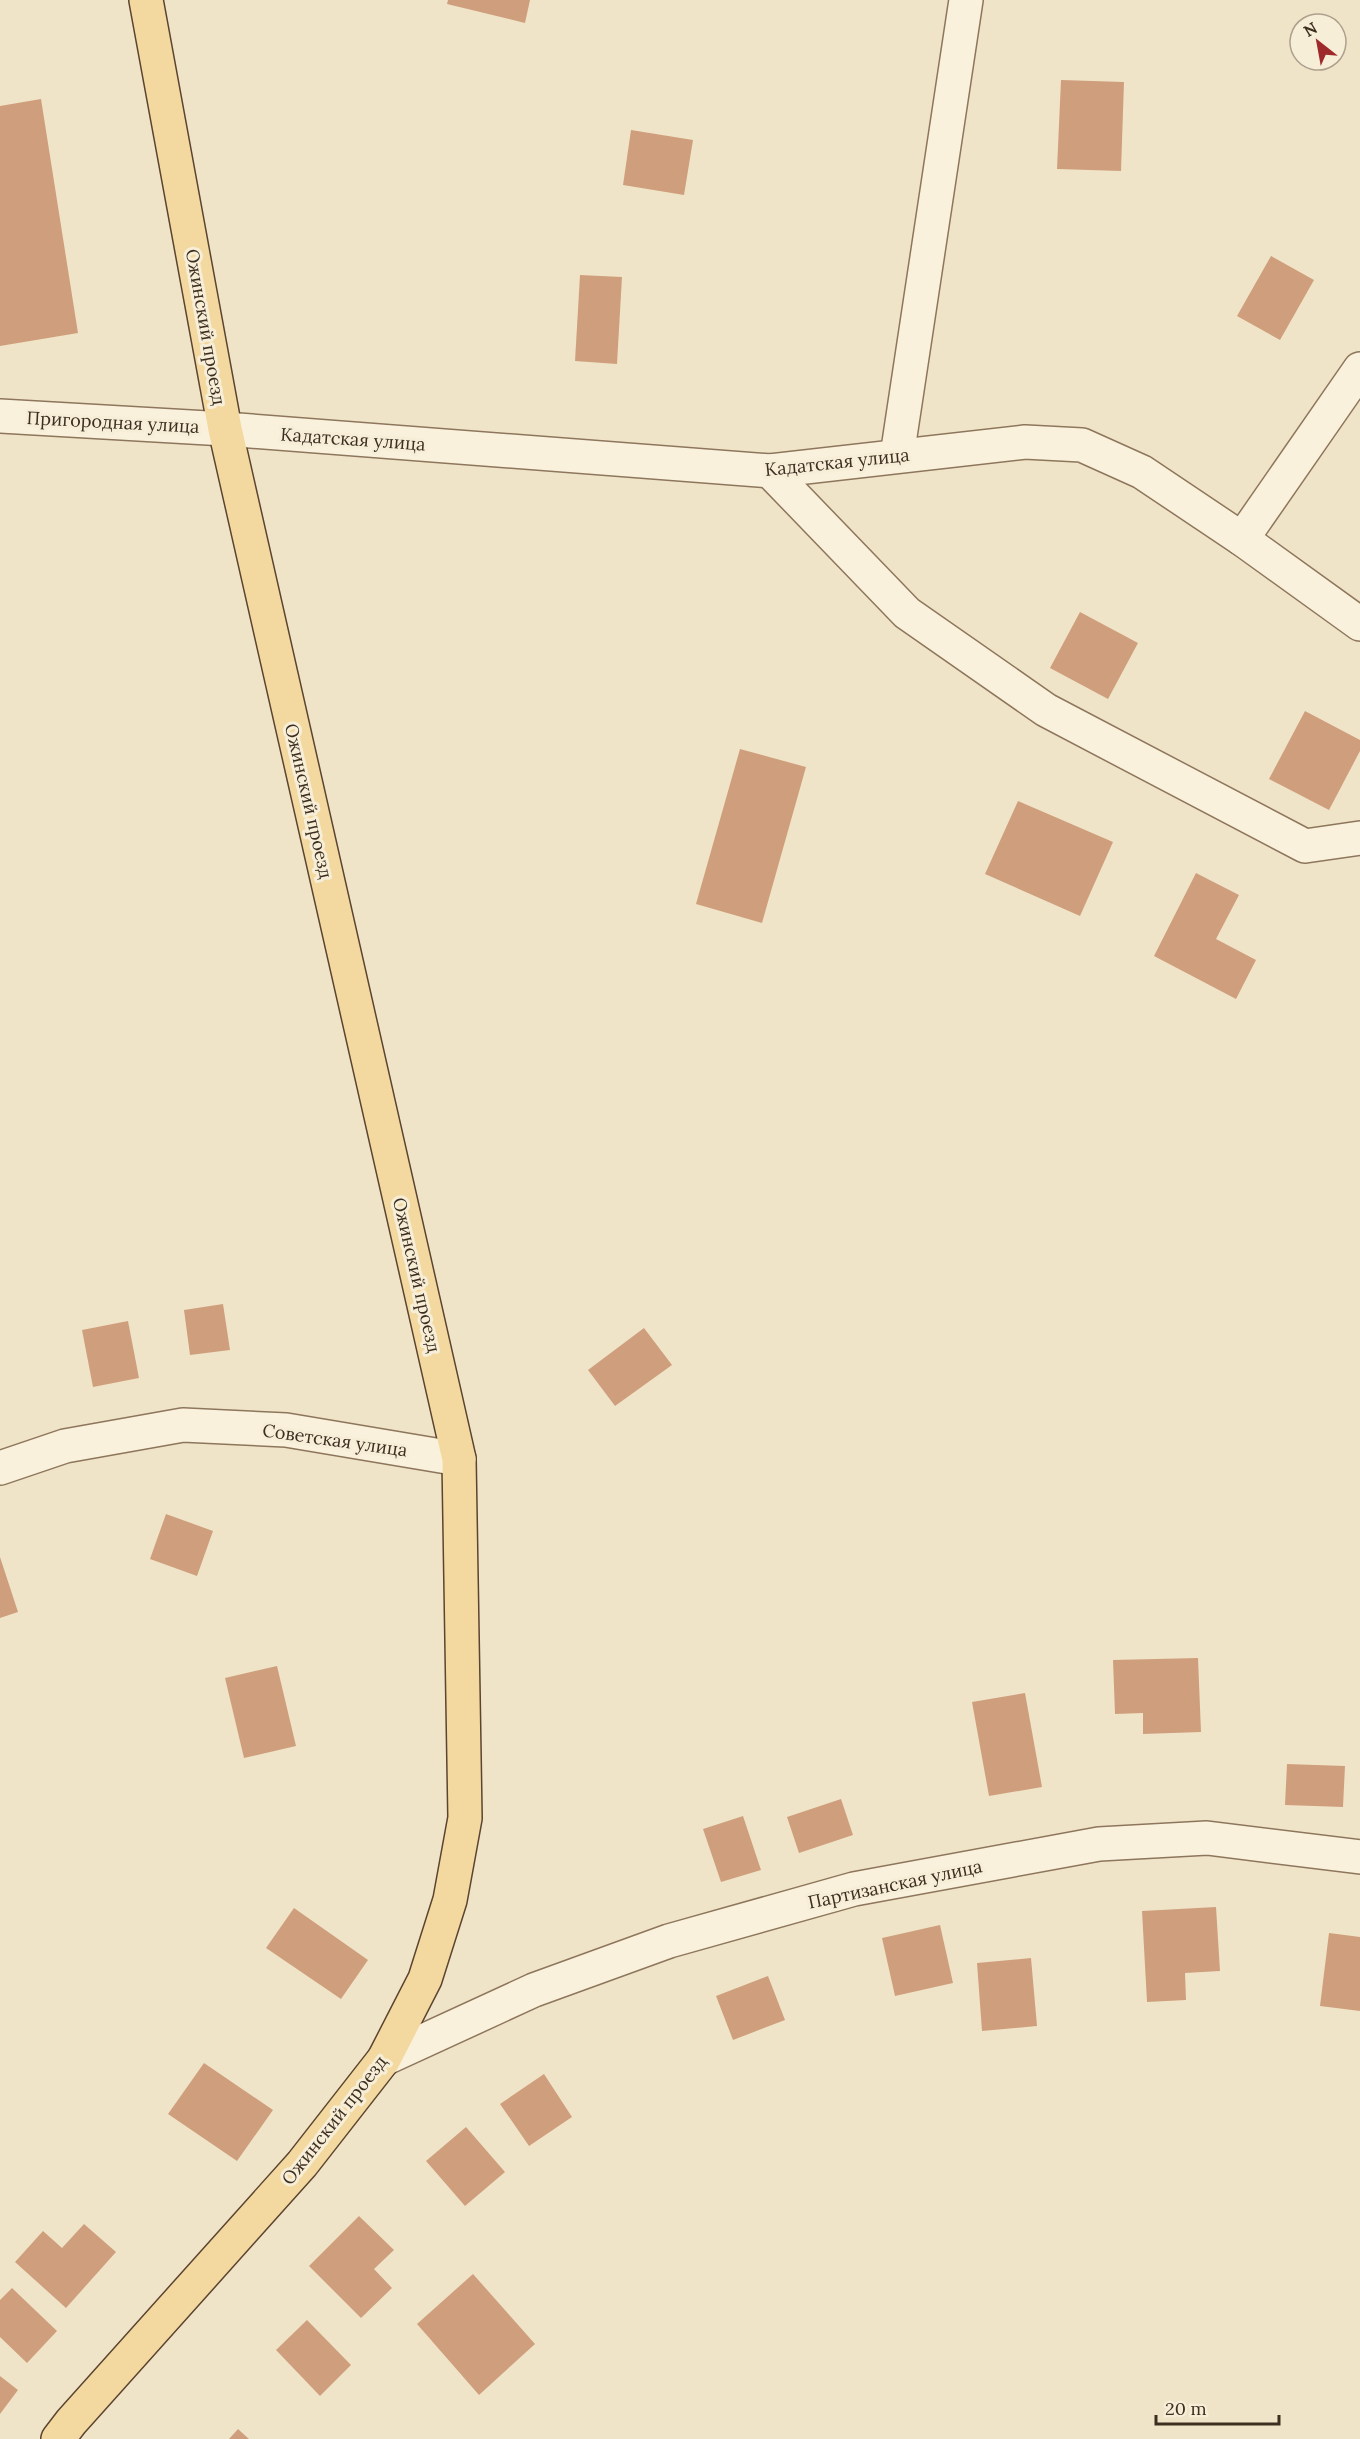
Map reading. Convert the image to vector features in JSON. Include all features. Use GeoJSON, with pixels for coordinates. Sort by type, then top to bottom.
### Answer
{"type":"FeatureCollection","features":[{"type":"Feature","properties":{"kind":"main road","name":"Ожинский проезд"},"geometry":{"type":"LineString","coordinates":[[58,2439],[302,2164],[384,2059],[424,1979],[450,1900],[465,1818],[459,1459],[225,429],[146,0]]}},
{"type":"Feature","properties":{"kind":"street"},"geometry":{"type":"LineString","coordinates":[[897,456],[966,0]]}},
{"type":"Feature","properties":{"kind":"street"},"geometry":{"type":"LineString","coordinates":[[1242,539],[1360,369]]}},
{"type":"Feature","properties":{"kind":"street","name":"Пригородная улица"},"geometry":{"type":"LineString","coordinates":[[0,416],[225,429]]}},
{"type":"Feature","properties":{"kind":"street","name":"Кадатская улица"},"geometry":{"type":"LineString","coordinates":[[225,429],[770,471],[1025,442],[1082,445],[1142,472],[1242,539],[1360,624]]}},
{"type":"Feature","properties":{"kind":"street"},"geometry":{"type":"LineString","coordinates":[[770,471],[907,613],[1046,710],[1305,846],[1360,838]]}},
{"type":"Feature","properties":{"kind":"street","name":"Советская улица"},"geometry":{"type":"LineString","coordinates":[[0,1468],[65,1446],[183,1425],[286,1430],[459,1459]]}},
{"type":"Feature","properties":{"kind":"street","name":"Партизанская улица"},"geometry":{"type":"LineString","coordinates":[[384,2059],[534,1990],[658,1945],[854,1889],[1099,1844],[1207,1838],[1360,1857]]}},
{"type":"Feature","properties":{"kind":"building"},"geometry":{"type":"Polygon","coordinates":[[[448,0],[530,0],[525,23],[447,4],[448,0]]]}},
{"type":"Feature","properties":{"kind":"building"},"geometry":{"type":"Polygon","coordinates":[[[1061,80],[1124,82],[1121,171],[1057,169],[1061,80]]]}},
{"type":"Feature","properties":{"kind":"building"},"geometry":{"type":"Polygon","coordinates":[[[41,99],[78,333],[0,346],[0,106],[41,99]]]}},
{"type":"Feature","properties":{"kind":"building"},"geometry":{"type":"Polygon","coordinates":[[[631,130],[693,140],[684,195],[623,185],[631,130]]]}},
{"type":"Feature","properties":{"kind":"building"},"geometry":{"type":"Polygon","coordinates":[[[1271,256],[1314,280],[1280,340],[1237,316],[1271,256]]]}},
{"type":"Feature","properties":{"kind":"building"},"geometry":{"type":"Polygon","coordinates":[[[580,275],[622,277],[617,364],[575,361],[580,275]]]}},
{"type":"Feature","properties":{"kind":"building"},"geometry":{"type":"Polygon","coordinates":[[[1080,612],[1138,643],[1108,699],[1050,668],[1080,612]]]}},
{"type":"Feature","properties":{"kind":"building"},"geometry":{"type":"Polygon","coordinates":[[[1305,711],[1360,740],[1360,751],[1329,810],[1269,779],[1305,711]]]}},
{"type":"Feature","properties":{"kind":"building"},"geometry":{"type":"Polygon","coordinates":[[[740,749],[806,767],[762,923],[696,904],[740,749]]]}},
{"type":"Feature","properties":{"kind":"building"},"geometry":{"type":"Polygon","coordinates":[[[1018,801],[1113,842],[1080,916],[985,874],[1018,801]]]}},
{"type":"Feature","properties":{"kind":"building"},"geometry":{"type":"Polygon","coordinates":[[[1196,873],[1239,895],[1216,939],[1256,960],[1236,999],[1154,956],[1196,873]]]}},
{"type":"Feature","properties":{"kind":"building"},"geometry":{"type":"Polygon","coordinates":[[[223,1304],[230,1350],[190,1355],[184,1310],[223,1304]]]}},
{"type":"Feature","properties":{"kind":"building"},"geometry":{"type":"Polygon","coordinates":[[[128,1321],[139,1378],[93,1387],[82,1330],[128,1321]]]}},
{"type":"Feature","properties":{"kind":"building"},"geometry":{"type":"Polygon","coordinates":[[[644,1328],[672,1365],[615,1406],[588,1370],[644,1328]]]}},
{"type":"Feature","properties":{"kind":"building"},"geometry":{"type":"Polygon","coordinates":[[[166,1514],[213,1531],[197,1576],[150,1559],[166,1514]]]}},
{"type":"Feature","properties":{"kind":"building"},"geometry":{"type":"Polygon","coordinates":[[[0,1557],[18,1612],[0,1618],[0,1557]]]}},
{"type":"Feature","properties":{"kind":"building"},"geometry":{"type":"Polygon","coordinates":[[[1198,1658],[1201,1732],[1143,1734],[1143,1713],[1115,1714],[1113,1660],[1198,1658]]]}},
{"type":"Feature","properties":{"kind":"building"},"geometry":{"type":"Polygon","coordinates":[[[277,1666],[296,1746],[244,1758],[225,1678],[277,1666]]]}},
{"type":"Feature","properties":{"kind":"building"},"geometry":{"type":"Polygon","coordinates":[[[1025,1693],[1042,1787],[989,1796],[972,1702],[1025,1693]]]}},
{"type":"Feature","properties":{"kind":"building"},"geometry":{"type":"Polygon","coordinates":[[[1287,1764],[1345,1766],[1343,1807],[1285,1805],[1287,1764]]]}},
{"type":"Feature","properties":{"kind":"building"},"geometry":{"type":"Polygon","coordinates":[[[841,1799],[853,1835],[799,1853],[787,1817],[841,1799]]]}},
{"type":"Feature","properties":{"kind":"building"},"geometry":{"type":"Polygon","coordinates":[[[743,1816],[761,1870],[721,1882],[703,1829],[743,1816]]]}},
{"type":"Feature","properties":{"kind":"building"},"geometry":{"type":"Polygon","coordinates":[[[1216,1907],[1220,1971],[1185,1973],[1186,2000],[1147,2002],[1142,1911],[1216,1907]]]}},
{"type":"Feature","properties":{"kind":"building"},"geometry":{"type":"Polygon","coordinates":[[[294,1908],[368,1960],[341,1999],[266,1948],[294,1908]]]}},
{"type":"Feature","properties":{"kind":"building"},"geometry":{"type":"Polygon","coordinates":[[[940,1925],[953,1983],[895,1996],[882,1938],[940,1925]]]}},
{"type":"Feature","properties":{"kind":"building"},"geometry":{"type":"Polygon","coordinates":[[[1329,1933],[1360,1937],[1360,2011],[1320,2006],[1329,1933]]]}},
{"type":"Feature","properties":{"kind":"building"},"geometry":{"type":"Polygon","coordinates":[[[1031,1958],[1037,2026],[982,2031],[977,1963],[1031,1958]]]}},
{"type":"Feature","properties":{"kind":"building"},"geometry":{"type":"Polygon","coordinates":[[[768,1976],[785,2020],[733,2040],[716,1996],[768,1976]]]}},
{"type":"Feature","properties":{"kind":"building"},"geometry":{"type":"Polygon","coordinates":[[[204,2063],[273,2110],[237,2161],[168,2114],[204,2063]]]}},
{"type":"Feature","properties":{"kind":"building"},"geometry":{"type":"Polygon","coordinates":[[[544,2074],[572,2117],[529,2146],[500,2104],[544,2074]]]}},
{"type":"Feature","properties":{"kind":"building"},"geometry":{"type":"Polygon","coordinates":[[[466,2127],[505,2172],[465,2206],[426,2161],[466,2127]]]}},
{"type":"Feature","properties":{"kind":"building"},"geometry":{"type":"Polygon","coordinates":[[[359,2216],[394,2250],[374,2269],[392,2288],[361,2318],[309,2266],[359,2216]]]}},
{"type":"Feature","properties":{"kind":"building"},"geometry":{"type":"Polygon","coordinates":[[[84,2224],[116,2252],[66,2308],[15,2262],[43,2231],[62,2248],[84,2224]]]}},
{"type":"Feature","properties":{"kind":"building"},"geometry":{"type":"Polygon","coordinates":[[[473,2274],[535,2344],[479,2395],[417,2324],[473,2274]]]}},
{"type":"Feature","properties":{"kind":"building"},"geometry":{"type":"Polygon","coordinates":[[[12,2288],[57,2331],[27,2363],[0,2337],[0,2300],[12,2288]]]}},
{"type":"Feature","properties":{"kind":"building"},"geometry":{"type":"Polygon","coordinates":[[[307,2320],[351,2365],[320,2396],[276,2350],[307,2320]]]}},
{"type":"Feature","properties":{"kind":"building"},"geometry":{"type":"Polygon","coordinates":[[[0,2376],[18,2390],[0,2414],[0,2376]]]}},
{"type":"Feature","properties":{"kind":"building"},"geometry":{"type":"Polygon","coordinates":[[[238,2429],[249,2439],[229,2439],[238,2429]]]}}]}
